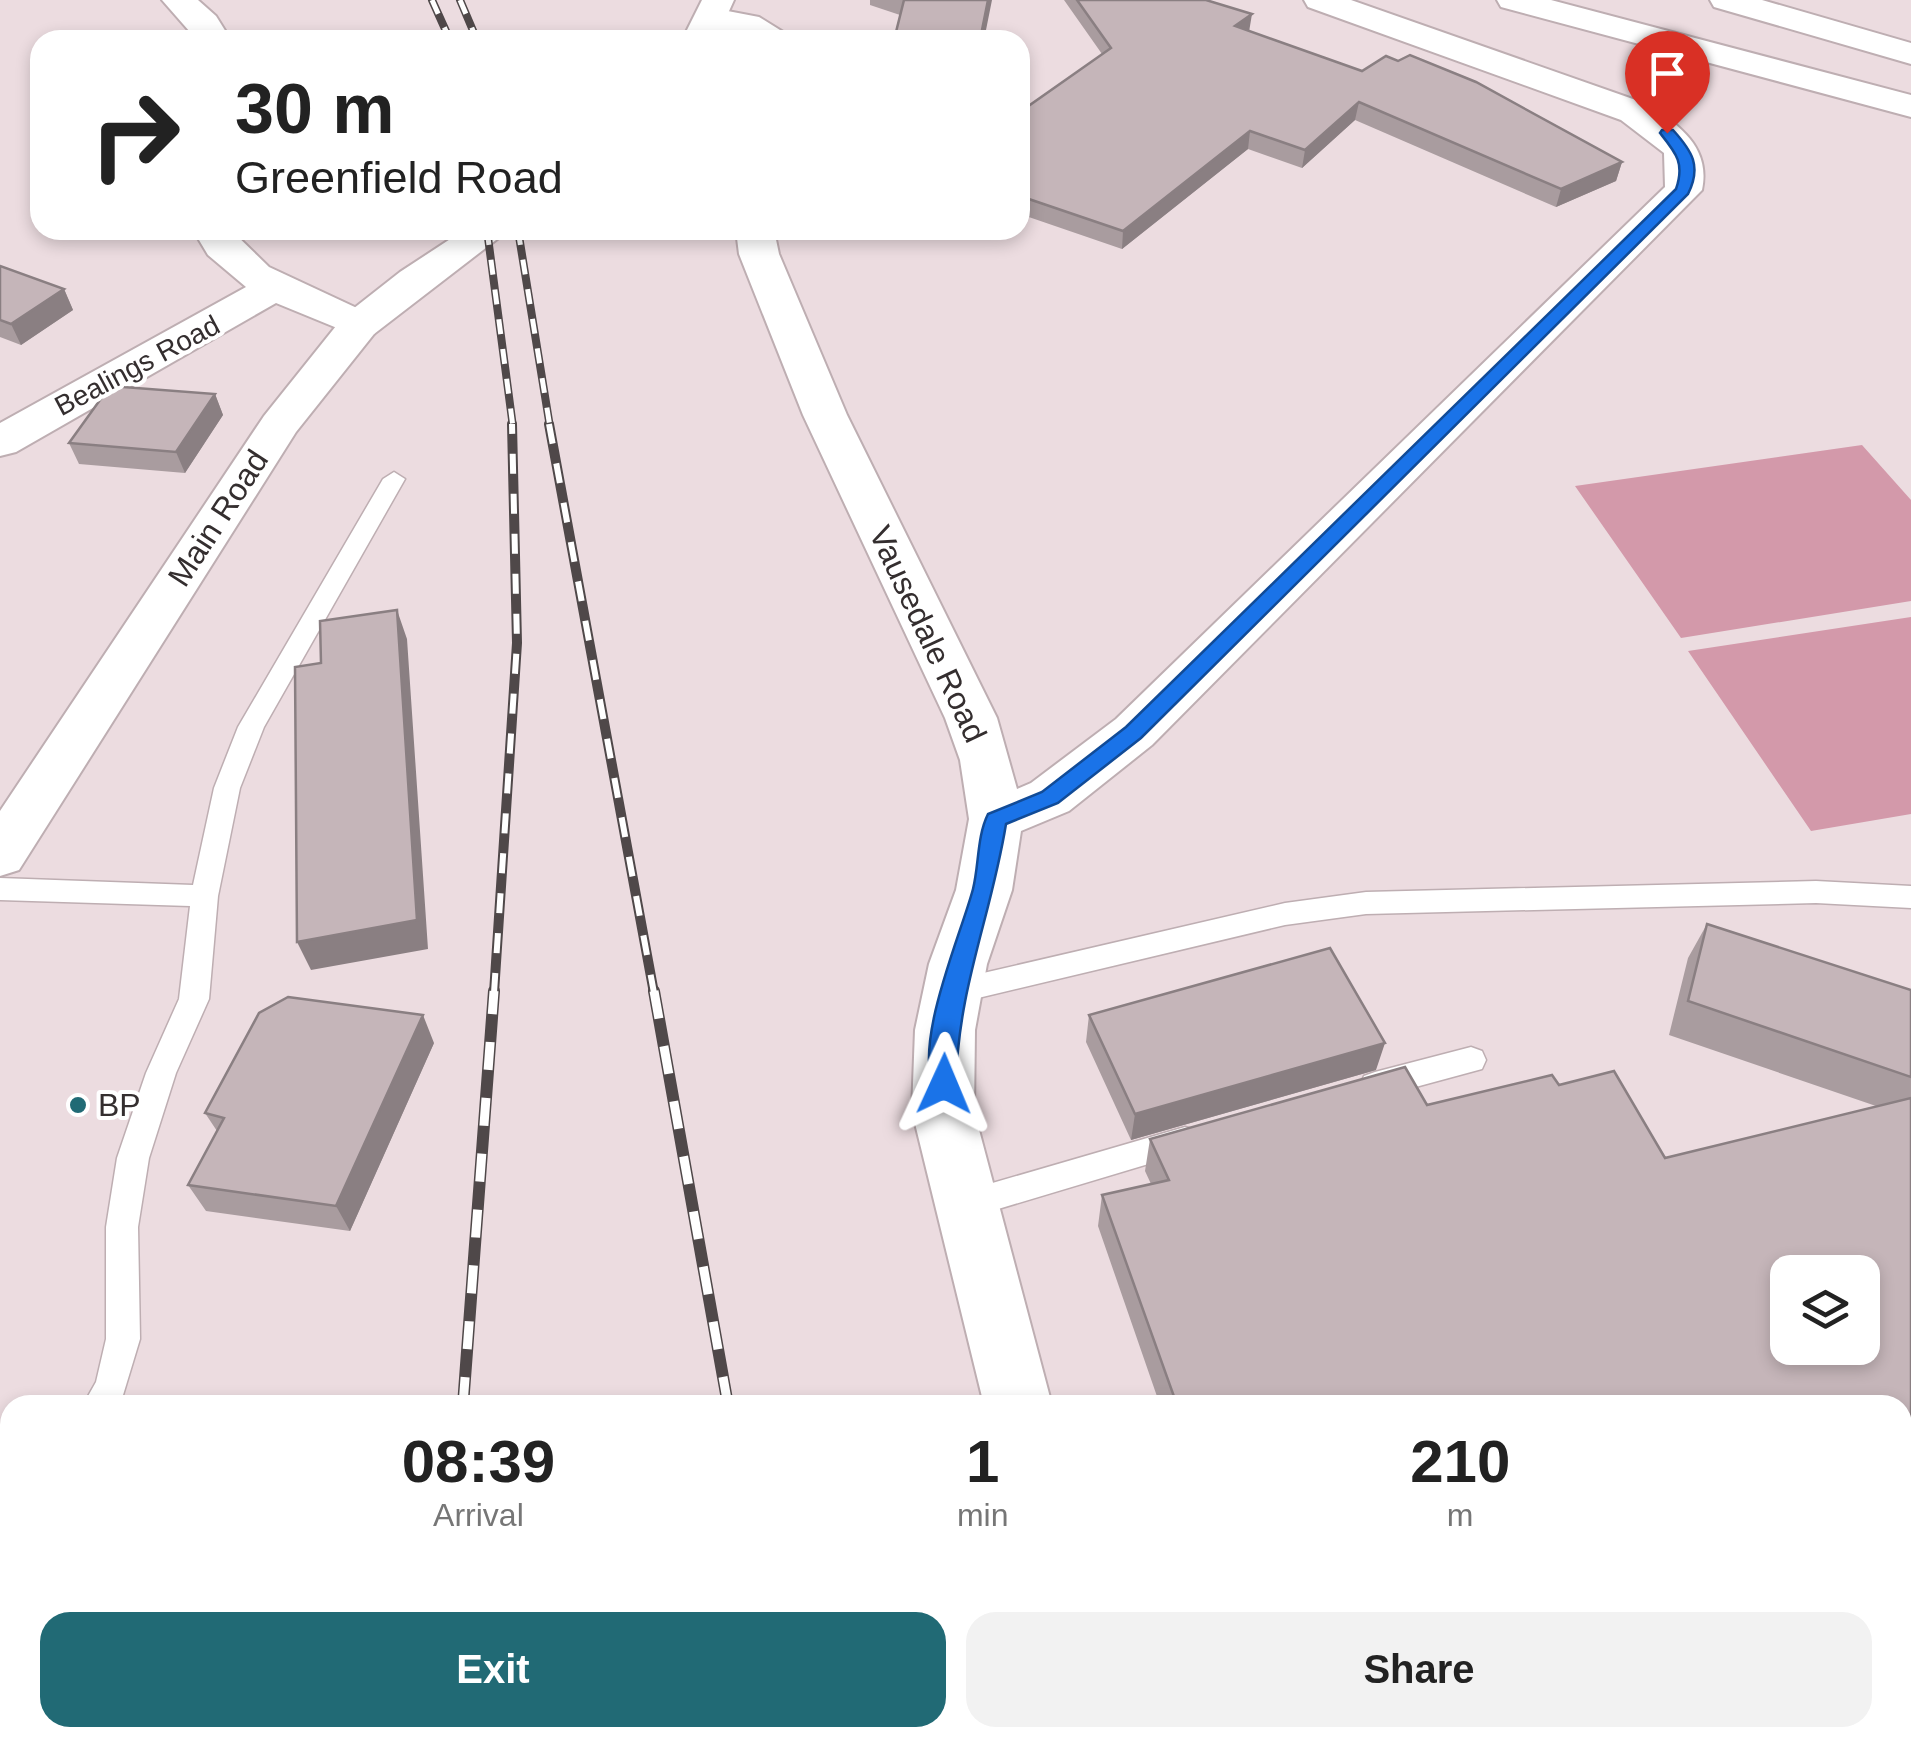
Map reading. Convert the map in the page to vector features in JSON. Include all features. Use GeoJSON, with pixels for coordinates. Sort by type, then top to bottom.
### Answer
{"type":"FeatureCollection","features":[{"type":"Feature","properties":{"kind":"main road"},"geometry":{"type":"LineString","coordinates":[[178,0],[208,30]]}},
{"type":"Feature","properties":{"kind":"main road"},"geometry":{"type":"LineString","coordinates":[[996,820],[1050,798],[1134,732],[1683,190],[1689,174],[1686,154],[1667,133],[1634,112],[1320,0]]}},
{"type":"Feature","properties":{"kind":"main road"},"geometry":{"type":"LineString","coordinates":[[1513,0],[1911,106]]}},
{"type":"Feature","properties":{"kind":"main road"},"geometry":{"type":"LineString","coordinates":[[1726,0],[1911,54]]}},
{"type":"Feature","properties":{"kind":"main road"},"geometry":{"type":"LineString","coordinates":[[710,19],[765,30]]}},
{"type":"Feature","properties":{"kind":"main road"},"geometry":{"type":"LineString","coordinates":[[216,240],[272,286],[359,325]]}},
{"type":"Feature","properties":{"kind":"main road","name":"Main Road"},"geometry":{"type":"LineString","coordinates":[[0,855],[279,425],[359,325],[414,280],[475,240]]}},
{"type":"Feature","properties":{"kind":"main road","name":"Vausedale Road"},"geometry":{"type":"LineString","coordinates":[[756,240],[825,415],[971,718],[986,760],[996,820],[984,890],[945,1030],[943,1111],[1015,1395]]}},
{"type":"Feature","properties":{"kind":"main road","name":"Bealings Road"},"geometry":{"type":"LineString","coordinates":[[0,442],[100,383],[205,332],[272,286]]}},
{"type":"Feature","properties":{"kind":"lane"},"geometry":{"type":"LineString","coordinates":[[107,1395],[123,1340],[122,1227],[133,1158],[162,1073],[194,999],[202,952],[204,896],[228,788],[251,727],[394,479]]}},
{"type":"Feature","properties":{"kind":"lane"},"geometry":{"type":"LineString","coordinates":[[0,889],[204,896]]}},
{"type":"Feature","properties":{"kind":"lane"},"geometry":{"type":"LineString","coordinates":[[953,992],[1286,914],[1366,903],[1816,892],[1911,897]]}},
{"type":"Feature","properties":{"kind":"lane"},"geometry":{"type":"LineString","coordinates":[[1345,1093],[1471,1060]]}},
{"type":"Feature","properties":{"kind":"lane"},"geometry":{"type":"LineString","coordinates":[[966,1205],[1214,1132]]}},
{"type":"Feature","properties":{"kind":"shaded area"},"geometry":{"type":"Polygon","coordinates":[[[1862,445],[1911,500],[1911,601],[1681,638],[1575,486],[1862,445]]]}},
{"type":"Feature","properties":{"kind":"shaded area"},"geometry":{"type":"Polygon","coordinates":[[[1911,617],[1911,814],[1811,831],[1688,651],[1911,617]]]}},
{"type":"Feature","properties":{"kind":"building"},"geometry":{"type":"Polygon","coordinates":[[[904,0],[988,0],[982,30],[896,30],[904,0]]]}},
{"type":"Feature","properties":{"kind":"building"},"geometry":{"type":"Polygon","coordinates":[[[1077,0],[1206,0],[1252,14],[1235,26],[1362,71],[1386,56],[1398,61],[1410,55],[1476,82],[1622,162],[1561,189],[1359,102],[1305,150],[1250,131],[1123,231],[1030,199],[1030,105],[1111,48],[1077,0]]]}},
{"type":"Feature","properties":{"kind":"building"},"geometry":{"type":"Polygon","coordinates":[[[0,266],[64,289],[11,324],[0,320],[0,266]]]}},
{"type":"Feature","properties":{"kind":"building"},"geometry":{"type":"Polygon","coordinates":[[[110,386],[215,394],[176,452],[69,443],[110,386]]]}},
{"type":"Feature","properties":{"kind":"building"},"geometry":{"type":"Polygon","coordinates":[[[397,610],[417,920],[297,942],[295,667],[321,663],[320,621],[397,610]]]}},
{"type":"Feature","properties":{"kind":"building"},"geometry":{"type":"Polygon","coordinates":[[[1707,924],[1911,990],[1911,1077],[1688,1001],[1707,924]]]}},
{"type":"Feature","properties":{"kind":"building"},"geometry":{"type":"Polygon","coordinates":[[[1330,948],[1385,1043],[1135,1114],[1089,1015],[1330,948]]]}},
{"type":"Feature","properties":{"kind":"building"},"geometry":{"type":"Polygon","coordinates":[[[288,997],[423,1015],[336,1206],[188,1185],[224,1118],[205,1113],[259,1013],[288,997]]]}},
{"type":"Feature","properties":{"kind":"building"},"geometry":{"type":"Polygon","coordinates":[[[1405,1067],[1427,1105],[1552,1075],[1559,1085],[1614,1071],[1665,1158],[1911,1098],[1911,1395],[1173,1395],[1102,1195],[1169,1180],[1150,1139],[1405,1067]]]}},
{"type":"Feature","properties":{"kind":"railway"},"geometry":{"type":"LineString","coordinates":[[432,0],[446,30]]}},
{"type":"Feature","properties":{"kind":"railway"},"geometry":{"type":"LineString","coordinates":[[460,0],[473,30]]}},
{"type":"Feature","properties":{"kind":"railway"},"geometry":{"type":"LineString","coordinates":[[488,240],[513,427]]}},
{"type":"Feature","properties":{"kind":"railway"},"geometry":{"type":"LineString","coordinates":[[520,240],[550,427]]}},
{"type":"Feature","properties":{"kind":"railway"},"geometry":{"type":"LineString","coordinates":[[494,993],[517,643],[512,424]]}},
{"type":"Feature","properties":{"kind":"railway"},"geometry":{"type":"LineString","coordinates":[[549,424],[654,993]]}},
{"type":"Feature","properties":{"kind":"railway"},"geometry":{"type":"LineString","coordinates":[[464,1395],[494,991]]}},
{"type":"Feature","properties":{"kind":"railway"},"geometry":{"type":"LineString","coordinates":[[654,991],[726,1395]]}},
{"type":"Feature","properties":{"kind":"place","name":"BP"},"geometry":{"type":"Point","coordinates":[78,1105]}},
{"type":"Feature","properties":{"kind":"route"},"geometry":{"type":"LineString","coordinates":[[944,1084],[945,1030],[958,964],[984,890],[996,820],[1050,798],[1134,732],[1683,190],[1689,174],[1686,154],[1667,133]]}}]}
